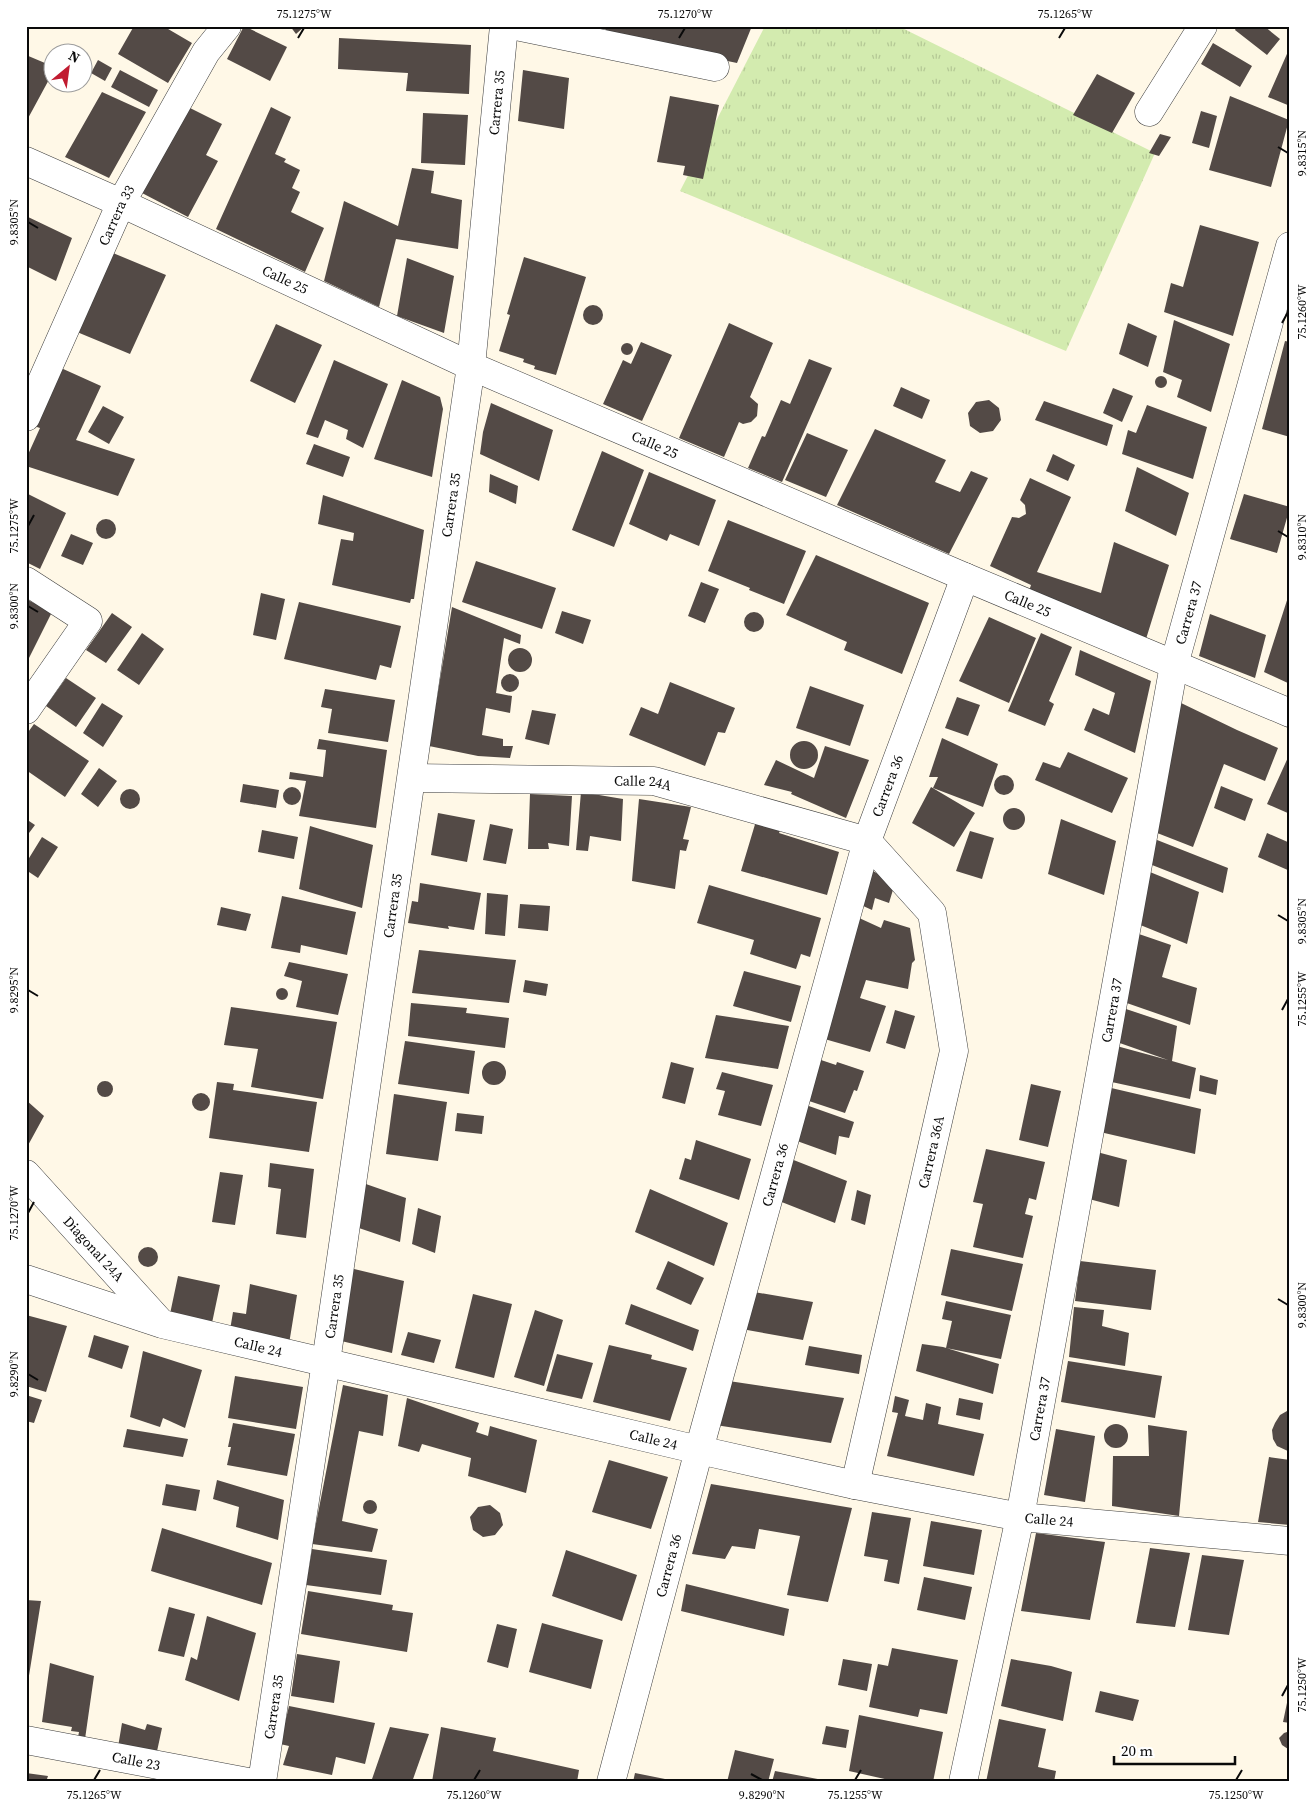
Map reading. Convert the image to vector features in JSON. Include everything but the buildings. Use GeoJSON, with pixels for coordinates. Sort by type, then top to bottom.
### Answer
{"type":"FeatureCollection","features":[{"type":"Feature","properties":{"kind":"street","name":"Carrera 33"},"geometry":{"type":"LineString","coordinates":[[26,417],[121,203],[206,52],[227,26]]}},
{"type":"Feature","properties":{"kind":"street","name":"Carrera 35"},"geometry":{"type":"LineString","coordinates":[[262,1782],[326,1362],[471,366],[504,26]]}},
{"type":"Feature","properties":{"kind":"street"},"geometry":{"type":"LineString","coordinates":[[516,26],[714,67]]}},
{"type":"Feature","properties":{"kind":"street"},"geometry":{"type":"LineString","coordinates":[[1149,112],[1203,26]]}},
{"type":"Feature","properties":{"kind":"street","name":"Calle 25"},"geometry":{"type":"LineString","coordinates":[[26,161],[121,203],[471,366],[965,577],[1290,713]]}},
{"type":"Feature","properties":{"kind":"street","name":"Carrera 37"},"geometry":{"type":"LineString","coordinates":[[964,1782],[1020,1517],[1174,665],[1290,246]]}},
{"type":"Feature","properties":{"kind":"street","name":"Carrera 36"},"geometry":{"type":"LineString","coordinates":[[611,1782],[699,1450],[867,841],[965,577]]}},
{"type":"Feature","properties":{"kind":"street"},"geometry":{"type":"LineString","coordinates":[[26,581],[88,621],[26,710]]}},
{"type":"Feature","properties":{"kind":"street","name":"Calle 24A"},"geometry":{"type":"LineString","coordinates":[[412,778],[654,781],[867,841]]}},
{"type":"Feature","properties":{"kind":"street","name":"Carrera 36A"},"geometry":{"type":"LineString","coordinates":[[855,1485],[954,1051],[932,913],[867,841]]}},
{"type":"Feature","properties":{"kind":"street","name":"Diagonal 24A"},"geometry":{"type":"LineString","coordinates":[[26,1174],[162,1324]]}},
{"type":"Feature","properties":{"kind":"street","name":"Calle 24"},"geometry":{"type":"LineString","coordinates":[[26,1280],[162,1324],[855,1485],[1020,1517],[1290,1541]]}},
{"type":"Feature","properties":{"kind":"street","name":"Calle 23"},"geometry":{"type":"LineString","coordinates":[[26,1740],[248,1782]]}},
{"type":"Feature","properties":{"kind":"green space"},"geometry":{"type":"Polygon","coordinates":[[[765,26],[898,26],[1155,153],[1066,351],[680,191],[765,26]]]}}]}
